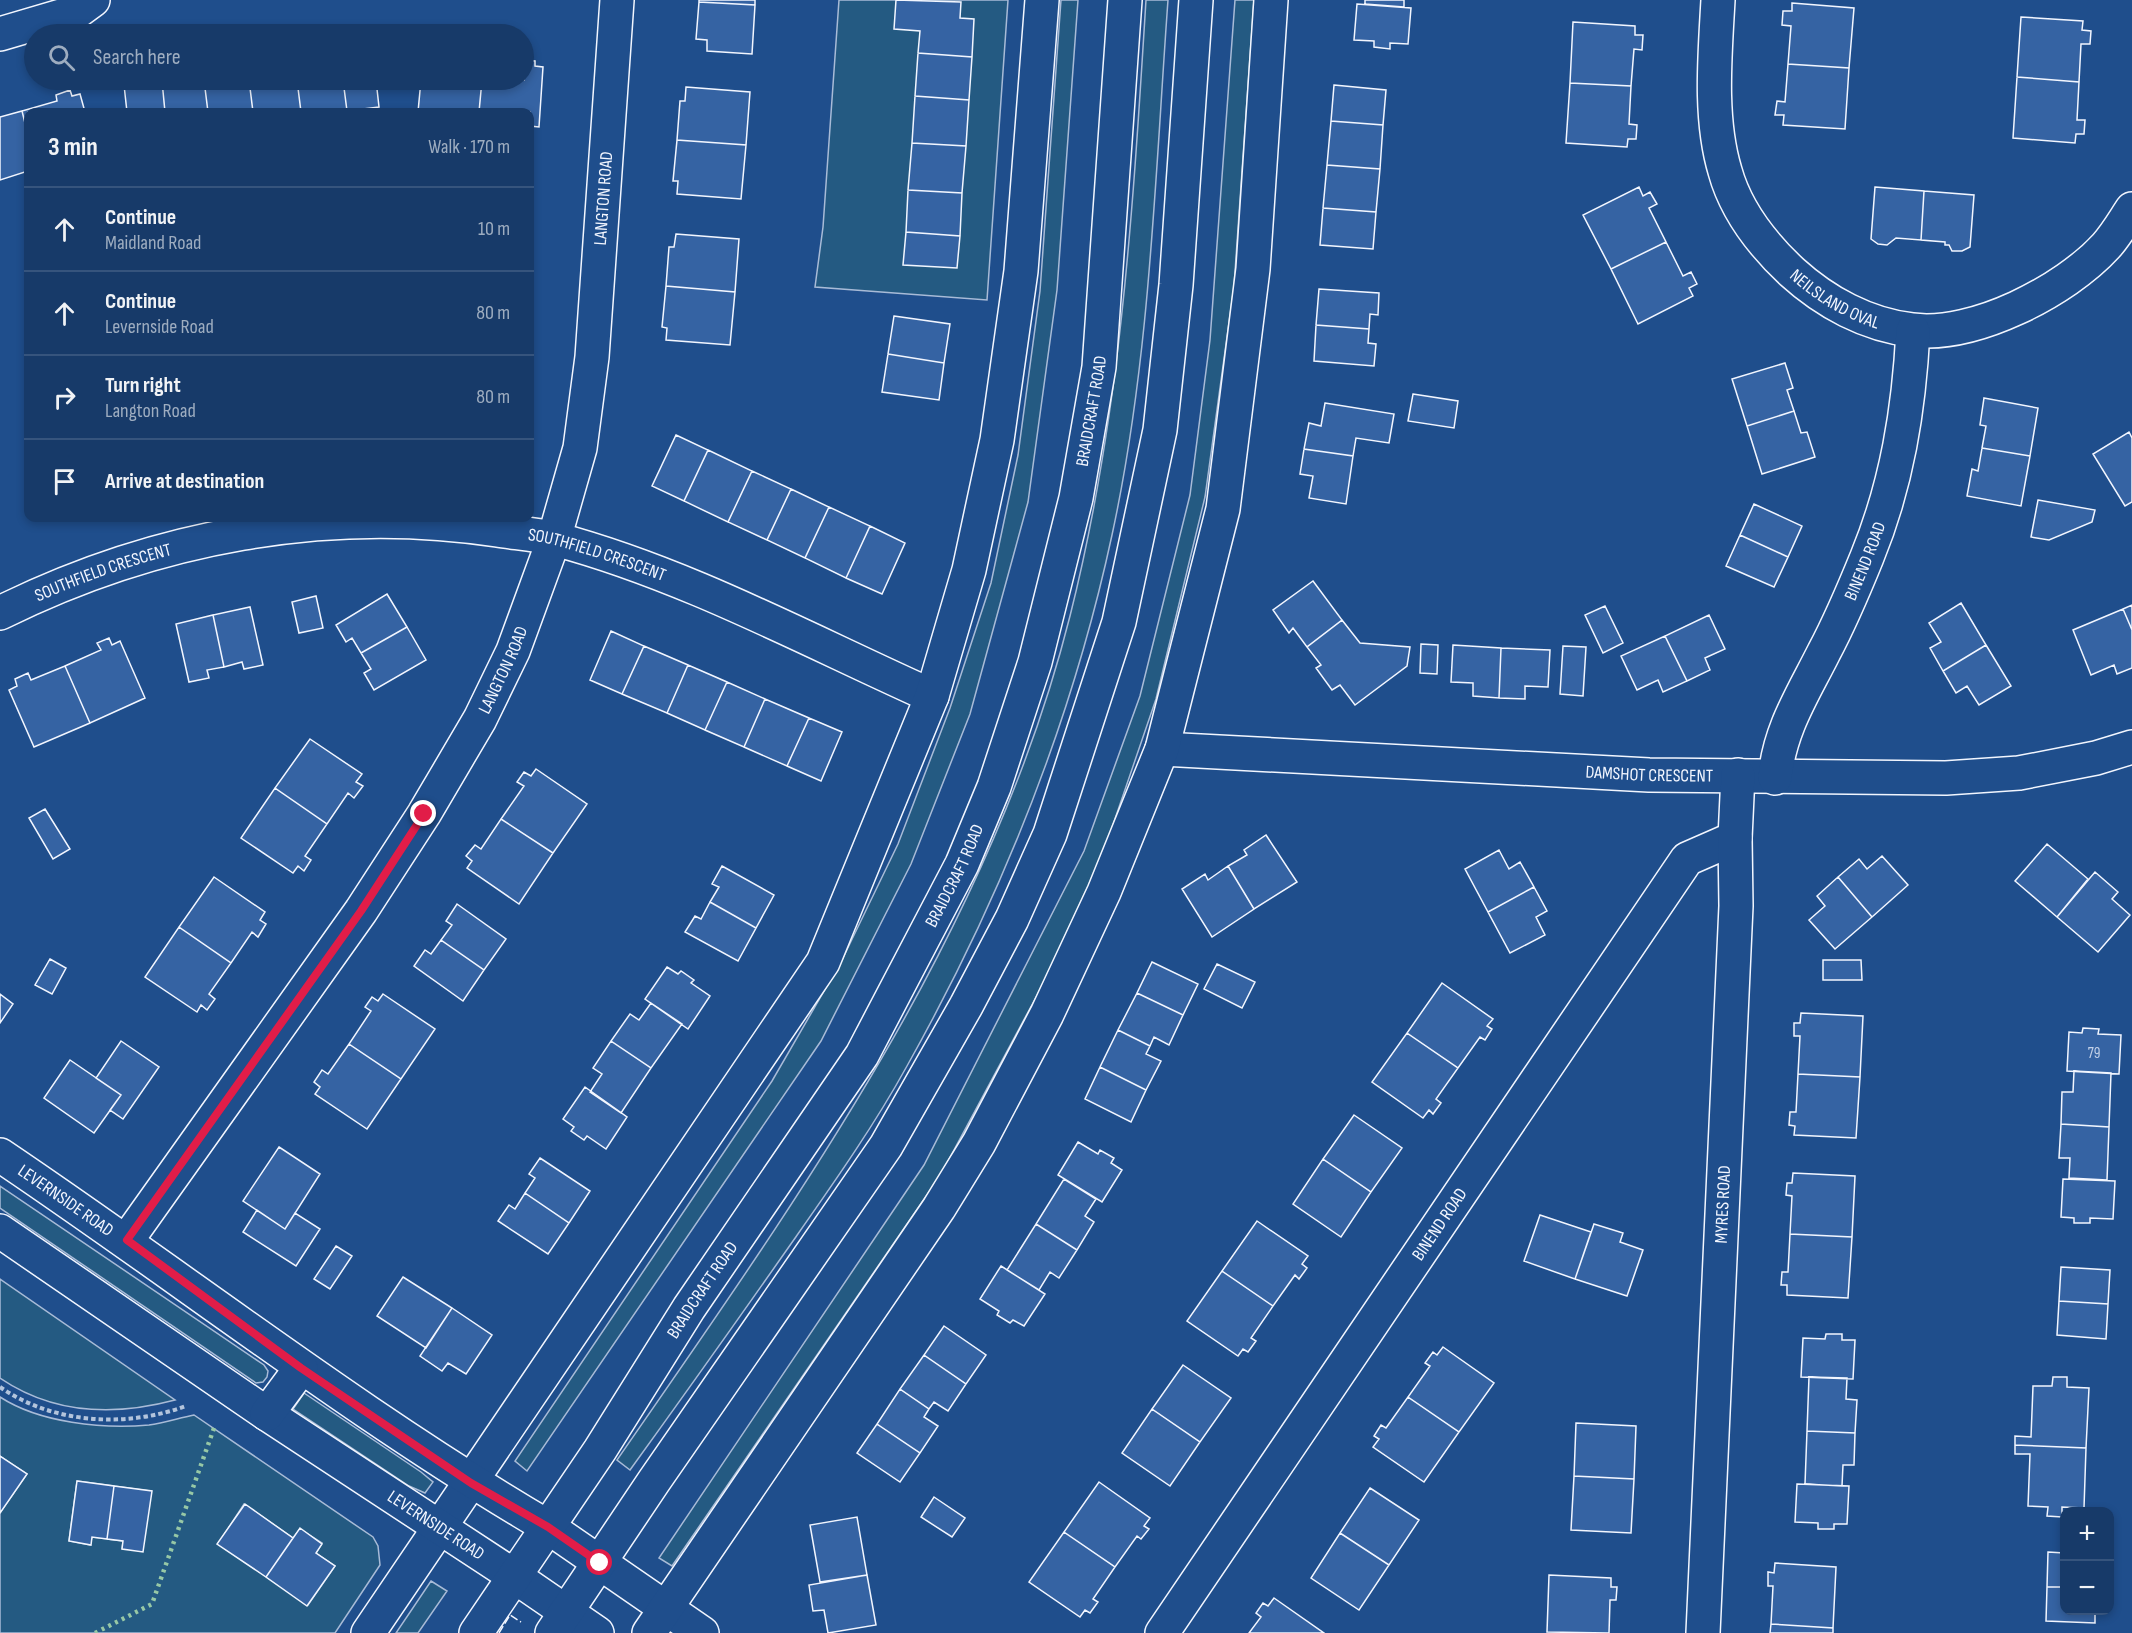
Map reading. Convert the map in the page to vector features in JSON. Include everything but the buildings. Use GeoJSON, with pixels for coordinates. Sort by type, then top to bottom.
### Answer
{"type":"FeatureCollection","features":[{"type":"Feature","properties":{"kind":"street"},"geometry":{"type":"LineString","coordinates":[[34,24],[78,11],[93,0]]}},
{"type":"Feature","properties":{"kind":"street","name":"LANGTON ROAD"},"geometry":{"type":"LineString","coordinates":[[127,1240],[361,911],[424,814],[480,719],[513,651],[554,539],[580,448],[592,357],[617,0]]}},
{"type":"Feature","properties":{"kind":"street"},"geometry":{"type":"LineString","coordinates":[[368,1633],[823,962],[932,696],[969,570],[997,440],[1021,271],[1042,0]]}},
{"type":"Feature","properties":{"kind":"street","name":"BRAIDCRAFT ROAD"},"geometry":{"type":"LineString","coordinates":[[476,1633],[548,1527],[689,1308],[862,1056],[962,864],[994,787],[1035,662],[1076,498],[1099,367],[1125,0]]}},
{"type":"Feature","properties":{"kind":"street"},"geometry":{"type":"LineString","coordinates":[[560,1622],[660,1471],[886,1146],[966,1006],[1012,919],[1050,834],[1119,622],[1160,430],[1175,297],[1196,0]]}},
{"type":"Feature","properties":{"kind":"street"},"geometry":{"type":"LineString","coordinates":[[658,1621],[939,1208],[979,1143],[1047,1014],[1104,892],[1162,749],[1222,509],[1253,269],[1271,0]]}},
{"type":"Feature","properties":{"kind":"street","name":"NEILSLAND OVAL"},"geometry":{"type":"LineString","coordinates":[[1719,0],[1716,89],[1718,130],[1724,171],[1736,201],[1752,228],[1782,262],[1817,295],[1876,323],[1914,331],[1952,327],[2000,316],[2032,301],[2067,280],[2106,246],[2132,209]]}},
{"type":"Feature","properties":{"kind":"street"},"geometry":{"type":"LineString","coordinates":[[0,34],[24,27]]}},
{"type":"Feature","properties":{"kind":"street","name":"BINEND ROAD"},"geometry":{"type":"LineString","coordinates":[[1775,778],[1777,755],[1788,720],[1826,650],[1868,555],[1892,485],[1906,418],[1914,331]]}},
{"type":"Feature","properties":{"kind":"street","name":"SOUTHFIELD CRESCENT"},"geometry":{"type":"LineString","coordinates":[[0,613],[47,590],[111,566],[186,544],[259,530],[359,522]]}},
{"type":"Feature","properties":{"kind":"street","name":"SOUTHFIELD CRESCENT"},"geometry":{"type":"LineString","coordinates":[[435,522],[554,539],[658,574],[932,696]]}},
{"type":"Feature","properties":{"kind":"street","name":"DAMSHOT CRESCENT"},"geometry":{"type":"LineString","coordinates":[[1162,749],[1649,775],[1946,778],[2019,773],[2096,758],[2132,747]]}},
{"type":"Feature","properties":{"kind":"street","name":"MYRES ROAD"},"geometry":{"type":"LineString","coordinates":[[1703,1633],[1736,918],[1735,838],[1738,776]]}},
{"type":"Feature","properties":{"kind":"street","name":"BINEND ROAD"},"geometry":{"type":"LineString","coordinates":[[1162,1633],[1688,859],[1735,838]]}},
{"type":"Feature","properties":{"kind":"street","name":"LEVERNSIDE ROAD"},"geometry":{"type":"LineString","coordinates":[[0,1155],[127,1240],[301,1368],[471,1483],[548,1527],[600,1563],[658,1621],[702,1633]]}},
{"type":"Feature","properties":{"kind":"street","name":"LEVERNSIDE ROAD"},"geometry":{"type":"LineString","coordinates":[[0,1231],[267,1414],[514,1576],[560,1622],[597,1633]]}},
{"type":"Feature","properties":{"kind":"street"},"geometry":{"type":"LineString","coordinates":[[267,1414],[301,1368]]}},
{"type":"Feature","properties":{"kind":"path"},"geometry":{"type":"LineString","coordinates":[[0,1387],[36,1406],[67,1415],[101,1419],[156,1415],[188,1405]]}},
{"type":"Feature","properties":{"kind":"shaded area"},"geometry":{"type":"Polygon","coordinates":[[[839,0],[1008,0],[987,300],[815,287],[823,227],[839,0]]]}},
{"type":"Feature","properties":{"kind":"shaded area"},"geometry":{"type":"Polygon","coordinates":[[[1061,0],[1078,0],[1057,290],[1028,502],[970,714],[911,864],[821,1041],[527,1471],[515,1461],[772,1081],[842,960],[898,844],[950,708],[991,583],[1018,455],[1040,291],[1061,0]]]}},
{"type":"Feature","properties":{"kind":"shaded area"},"geometry":{"type":"Polygon","coordinates":[[[1146,0],[1168,0],[1155,201],[1135,403],[1125,469],[1096,604],[1054,741],[1002,874],[973,939],[894,1088],[823,1198],[630,1470],[617,1460],[753,1261],[882,1058],[940,952],[991,844],[1035,732],[1070,616],[1102,464],[1130,233],[1146,0]]]}},
{"type":"Feature","properties":{"kind":"shaded area"},"geometry":{"type":"Polygon","coordinates":[[[1235,0],[1254,0],[1234,286],[1205,497],[1156,699],[1103,854],[1041,988],[940,1176],[672,1566],[659,1558],[924,1165],[1084,851],[1140,696],[1190,495],[1210,340],[1235,0]]]}},
{"type":"Feature","properties":{"kind":"shaded area"},"geometry":{"type":"Polygon","coordinates":[[[0,1186],[264,1365],[268,1371],[267,1377],[263,1382],[256,1383],[0,1208],[0,1186]]]}},
{"type":"Feature","properties":{"kind":"shaded area"},"geometry":{"type":"Polygon","coordinates":[[[0,1279],[175,1400],[130,1408],[85,1409],[41,1399],[0,1378],[0,1279]]]}},
{"type":"Feature","properties":{"kind":"shaded area"},"geometry":{"type":"Polygon","coordinates":[[[304,1393],[421,1472],[433,1482],[425,1493],[409,1486],[293,1409],[304,1393]]]}},
{"type":"Feature","properties":{"kind":"shaded area"},"geometry":{"type":"Polygon","coordinates":[[[0,1397],[34,1413],[92,1425],[149,1425],[194,1415],[373,1537],[378,1546],[380,1565],[335,1633],[0,1633],[0,1513],[27,1474],[0,1456],[0,1397]],[[77,1481],[69,1541],[90,1545],[92,1537],[123,1541],[122,1549],[151,1491],[77,1481]],[[244,1504],[218,1544],[308,1605],[335,1566],[316,1553],[322,1543],[300,1529],[293,1538],[244,1504]]]}},
{"type":"Feature","properties":{"kind":"shaded area"},"geometry":{"type":"Polygon","coordinates":[[[431,1581],[447,1591],[418,1633],[396,1633],[431,1581]]]}},
{"type":"Feature","properties":{"kind":"hedge"},"geometry":{"type":"LineString","coordinates":[[95,1633],[152,1604],[214,1428]]}},
{"type":"Feature","properties":{"kind":"fence"},"geometry":{"type":"LineString","coordinates":[[499,1633],[510,1615],[521,1622]]}},
{"type":"Feature","properties":{"kind":"route"},"geometry":{"type":"LineString","coordinates":[[424,814],[361,911],[127,1240],[301,1368],[471,1483],[548,1527],[600,1563]]}}]}
